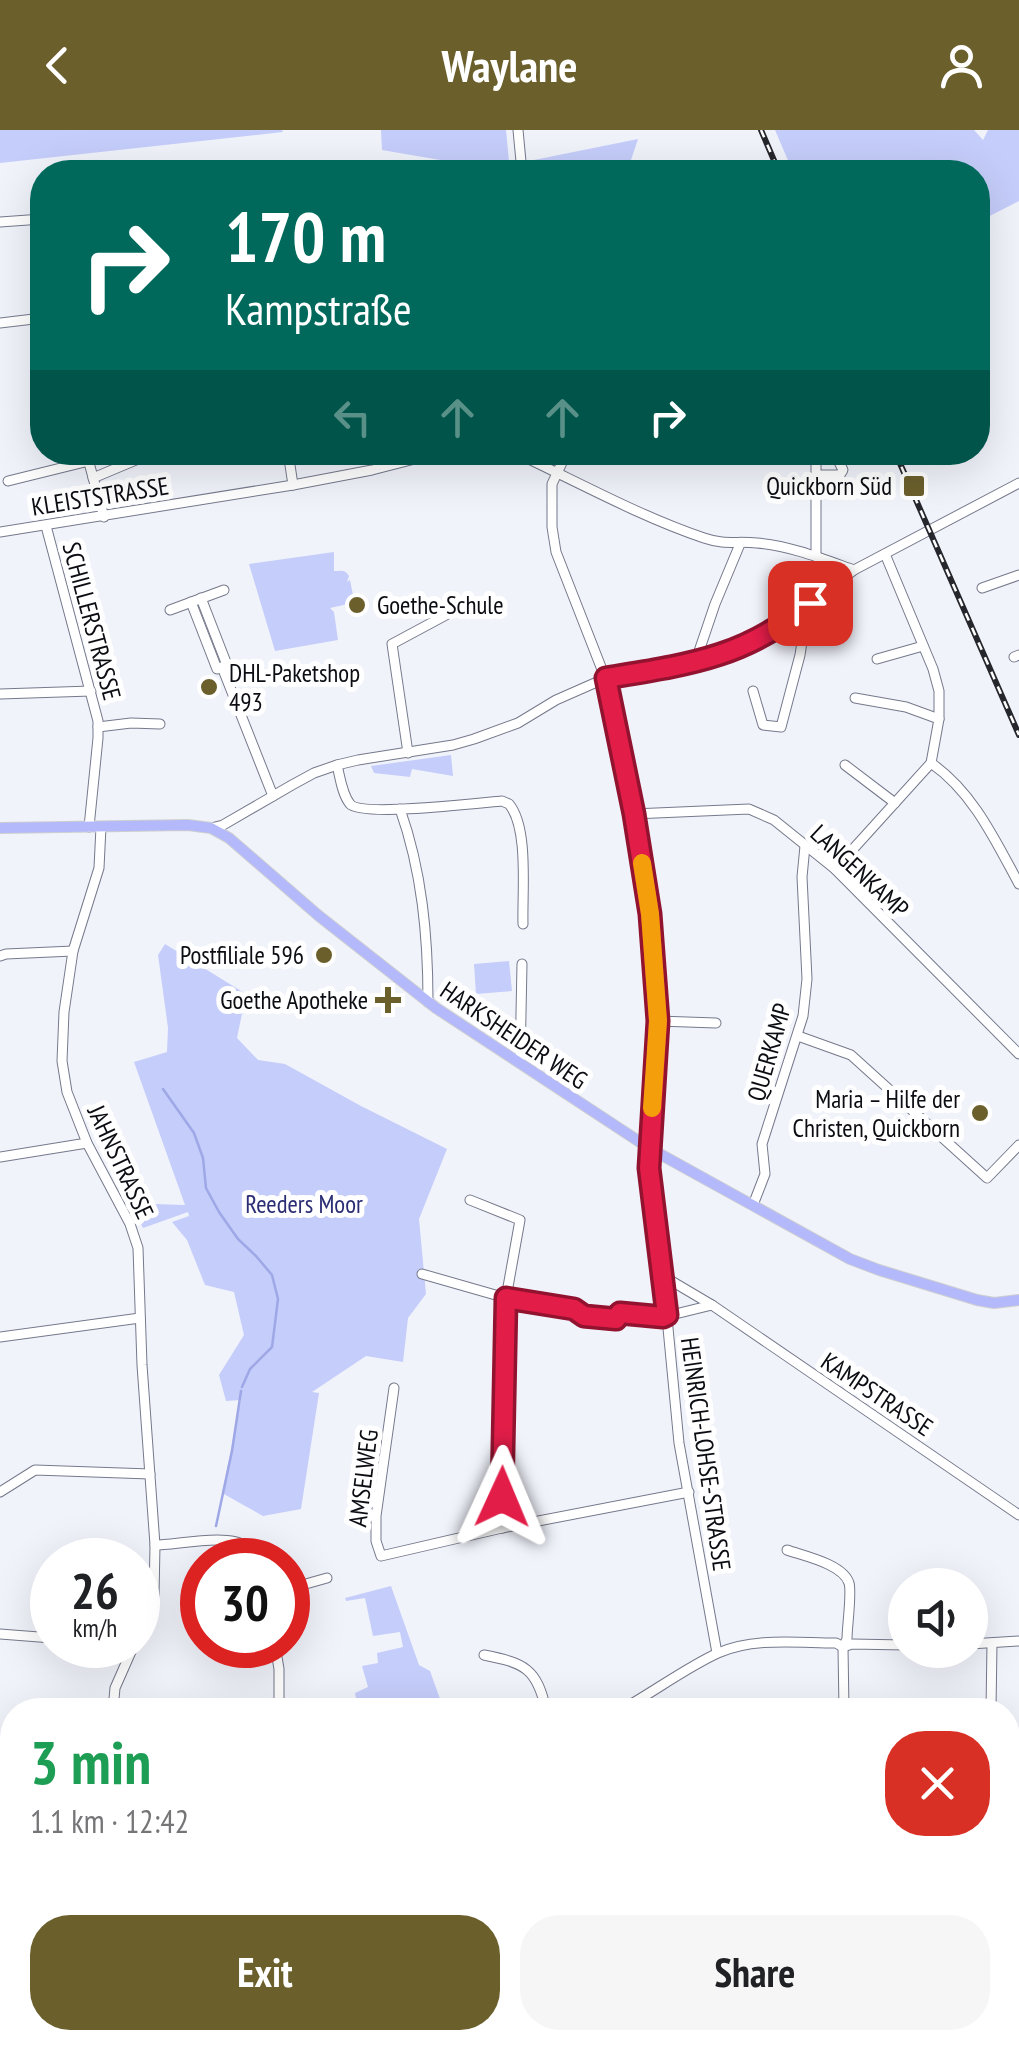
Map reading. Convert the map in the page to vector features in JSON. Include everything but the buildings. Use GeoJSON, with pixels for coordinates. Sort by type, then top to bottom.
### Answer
{"type":"FeatureCollection","features":[{"type":"Feature","properties":{"kind":"main road"},"geometry":{"type":"LineString","coordinates":[[0,828],[211,828]]}},
{"type":"Feature","properties":{"kind":"main road","name":"HARKSHEIDER WEG"},"geometry":{"type":"LineString","coordinates":[[211,828],[246,851],[319,916],[428,1002],[650,1148],[847,1257],[978,1300],[1019,1300]]}},
{"type":"Feature","properties":{"kind":"street"},"geometry":{"type":"LineString","coordinates":[[518,130],[521,160]]}},
{"type":"Feature","properties":{"kind":"street"},"geometry":{"type":"LineString","coordinates":[[0,222],[30,220]]}},
{"type":"Feature","properties":{"kind":"street"},"geometry":{"type":"LineString","coordinates":[[0,323],[30,319]]}},
{"type":"Feature","properties":{"kind":"street"},"geometry":{"type":"LineString","coordinates":[[8,481],[61,465]]}},
{"type":"Feature","properties":{"kind":"street"},"geometry":{"type":"LineString","coordinates":[[90,465],[104,517]]}},
{"type":"Feature","properties":{"kind":"street"},"geometry":{"type":"LineString","coordinates":[[93,478],[124,465]]}},
{"type":"Feature","properties":{"kind":"street"},"geometry":{"type":"LineString","coordinates":[[290,465],[293,484]]}},
{"type":"Feature","properties":{"kind":"street","name":"KLEISTSTRASSE"},"geometry":{"type":"LineString","coordinates":[[0,532],[391,465]]}},
{"type":"Feature","properties":{"kind":"street"},"geometry":{"type":"LineString","coordinates":[[543,465],[704,538],[725,544],[754,542],[816,556],[854,570]]}},
{"type":"Feature","properties":{"kind":"street","name":"HEINRICH-LOHSE-STRASSE"},"geometry":{"type":"LineString","coordinates":[[561,465],[552,484],[556,552],[606,678],[650,914],[658,1021],[649,1168],[678,1435],[717,1653]]}},
{"type":"Feature","properties":{"kind":"street"},"geometry":{"type":"LineString","coordinates":[[816,465],[816,556]]}},
{"type":"Feature","properties":{"kind":"street"},"geometry":{"type":"LineString","coordinates":[[816,475],[840,475],[840,465]]}},
{"type":"Feature","properties":{"kind":"street"},"geometry":{"type":"LineString","coordinates":[[211,828],[223,825],[314,773],[358,760],[464,742],[515,724],[606,678],[696,663],[740,649],[794,617],[854,570],[1019,484]]}},
{"type":"Feature","properties":{"kind":"street","name":"SCHILLERSTRASSE"},"geometry":{"type":"LineString","coordinates":[[46,526],[98,727],[95,827]]}},
{"type":"Feature","properties":{"kind":"street"},"geometry":{"type":"LineString","coordinates":[[696,663],[740,544]]}},
{"type":"Feature","properties":{"kind":"street"},"geometry":{"type":"LineString","coordinates":[[836,869],[931,762],[939,719],[939,691],[885,554]]}},
{"type":"Feature","properties":{"kind":"street"},"geometry":{"type":"LineString","coordinates":[[982,588],[1019,575]]}},
{"type":"Feature","properties":{"kind":"street"},"geometry":{"type":"LineString","coordinates":[[170,610],[224,590]]}},
{"type":"Feature","properties":{"kind":"street"},"geometry":{"type":"LineString","coordinates":[[196,600],[227,665],[222,667],[273,796]]}},
{"type":"Feature","properties":{"kind":"street"},"geometry":{"type":"LineString","coordinates":[[408,753],[392,644],[446,615]]}},
{"type":"Feature","properties":{"kind":"street"},"geometry":{"type":"LineString","coordinates":[[752,691],[762,724],[781,727],[803,635],[794,617]]}},
{"type":"Feature","properties":{"kind":"street"},"geometry":{"type":"LineString","coordinates":[[877,659],[923,646]]}},
{"type":"Feature","properties":{"kind":"street"},"geometry":{"type":"LineString","coordinates":[[0,694],[91,692]]}},
{"type":"Feature","properties":{"kind":"street"},"geometry":{"type":"LineString","coordinates":[[854,698],[906,707],[939,719]]}},
{"type":"Feature","properties":{"kind":"street","name":"SCHILLERSTRASSE"},"geometry":{"type":"LineString","coordinates":[[98,727],[160,724]]}},
{"type":"Feature","properties":{"kind":"street"},"geometry":{"type":"LineString","coordinates":[[931,762],[972,802],[1019,884]]}},
{"type":"Feature","properties":{"kind":"street"},"geometry":{"type":"LineString","coordinates":[[845,765],[895,802]]}},
{"type":"Feature","properties":{"kind":"street"},"geometry":{"type":"LineString","coordinates":[[337,766],[348,800],[361,810],[502,801],[510,804],[518,820],[522,844],[523,924]]}},
{"type":"Feature","properties":{"kind":"street"},"geometry":{"type":"LineString","coordinates":[[400,809],[419,880],[428,1002]]}},
{"type":"Feature","properties":{"kind":"street","name":"LANGENKAMP"},"geometry":{"type":"LineString","coordinates":[[634,814],[749,809],[774,820],[836,869],[1019,1054]]}},
{"type":"Feature","properties":{"kind":"street","name":"JAHNSTRASSE"},"geometry":{"type":"LineString","coordinates":[[95,827],[99,868],[72,951],[62,1061],[67,1092],[87,1143],[130,1224],[138,1248],[155,1538]]}},
{"type":"Feature","properties":{"kind":"street","name":"QUERKAMP"},"geometry":{"type":"LineString","coordinates":[[753,1204],[766,1174],[762,1144],[803,1016],[807,980],[802,876],[805,846]]}},
{"type":"Feature","properties":{"kind":"street"},"geometry":{"type":"LineString","coordinates":[[0,956],[72,951]]}},
{"type":"Feature","properties":{"kind":"street"},"geometry":{"type":"LineString","coordinates":[[520,1063],[522,964]]}},
{"type":"Feature","properties":{"kind":"street"},"geometry":{"type":"LineString","coordinates":[[658,1021],[716,1023]]}},
{"type":"Feature","properties":{"kind":"street"},"geometry":{"type":"LineString","coordinates":[[798,1036],[851,1055],[987,1178],[1019,1145]]}},
{"type":"Feature","properties":{"kind":"street"},"geometry":{"type":"LineString","coordinates":[[0,1157],[87,1143]]}},
{"type":"Feature","properties":{"kind":"street"},"geometry":{"type":"LineString","coordinates":[[470,1200],[520,1220],[506,1298],[502,1528]]}},
{"type":"Feature","properties":{"kind":"street"},"geometry":{"type":"LineString","coordinates":[[422,1274],[506,1298],[574,1309],[584,1316],[616,1319],[620,1313],[663,1317],[712,1305]]}},
{"type":"Feature","properties":{"kind":"street","name":"KAMPSTRASSE"},"geometry":{"type":"LineString","coordinates":[[663,1276],[712,1305],[1019,1515]]}},
{"type":"Feature","properties":{"kind":"street"},"geometry":{"type":"LineString","coordinates":[[0,1336],[140,1318]]}},
{"type":"Feature","properties":{"kind":"street","name":"AMSELWEG"},"geometry":{"type":"LineString","coordinates":[[394,1388],[376,1516],[376,1541],[381,1556],[690,1492]]}},
{"type":"Feature","properties":{"kind":"street"},"geometry":{"type":"LineString","coordinates":[[0,1492],[35,1470],[150,1474]]}},
{"type":"Feature","properties":{"kind":"street"},"geometry":{"type":"LineString","coordinates":[[787,1550],[826,1564],[841,1572],[849,1583],[847,1639],[843,1647],[844,1698]]}},
{"type":"Feature","properties":{"kind":"street"},"geometry":{"type":"LineString","coordinates":[[310,1583],[327,1578]]}},
{"type":"Feature","properties":{"kind":"street"},"geometry":{"type":"LineString","coordinates":[[0,1634],[30,1636]]}},
{"type":"Feature","properties":{"kind":"street"},"geometry":{"type":"LineString","coordinates":[[988,1643],[1019,1641]]}},
{"type":"Feature","properties":{"kind":"street"},"geometry":{"type":"LineString","coordinates":[[642,1698],[717,1653],[738,1646],[774,1642],[836,1643],[843,1647],[888,1645]]}},
{"type":"Feature","properties":{"kind":"street"},"geometry":{"type":"LineString","coordinates":[[991,1698],[992,1643]]}},
{"type":"Feature","properties":{"kind":"street"},"geometry":{"type":"LineString","coordinates":[[484,1655],[507,1660],[531,1672],[539,1682],[543,1698]]}},
{"type":"Feature","properties":{"kind":"street"},"geometry":{"type":"LineString","coordinates":[[114,1698],[123,1668]]}},
{"type":"Feature","properties":{"kind":"street"},"geometry":{"type":"LineString","coordinates":[[279,1668],[279,1698]]}},
{"type":"Feature","properties":{"kind":"green space"},"geometry":{"type":"Polygon","coordinates":[[[0,130],[282,130],[283,132],[0,163],[0,130]]]}},
{"type":"Feature","properties":{"kind":"green space"},"geometry":{"type":"Polygon","coordinates":[[[381,130],[506,130],[509,160],[440,160],[382,150],[381,130]]]}},
{"type":"Feature","properties":{"kind":"green space"},"geometry":{"type":"Polygon","coordinates":[[[775,130],[974,130],[983,140],[988,130],[1019,130],[1019,201],[990,216],[990,160],[788,160],[775,130]]]}},
{"type":"Feature","properties":{"kind":"green space"},"geometry":{"type":"Polygon","coordinates":[[[638,139],[631,160],[534,160],[638,139]]]}},
{"type":"Feature","properties":{"kind":"green space"},"geometry":{"type":"Polygon","coordinates":[[[334,552],[334,571],[349,576],[347,582],[350,580],[354,600],[330,608],[338,640],[275,651],[249,564],[334,552]]]}},
{"type":"Feature","properties":{"kind":"green space"},"geometry":{"type":"Polygon","coordinates":[[[451,755],[453,776],[412,769],[410,777],[374,773],[371,766],[451,755]]]}},
{"type":"Feature","properties":{"kind":"green space","name":"Reeders Moor"},"geometry":{"type":"Polygon","coordinates":[[[165,944],[246,994],[237,1038],[258,1060],[285,1064],[447,1149],[419,1219],[426,1294],[408,1318],[403,1362],[366,1356],[312,1392],[319,1393],[301,1509],[263,1516],[222,1493],[241,1400],[226,1401],[219,1375],[244,1335],[234,1292],[205,1285],[187,1240],[172,1222],[189,1216],[188,1212],[143,1228],[134,1210],[154,1204],[185,1205],[134,1062],[167,1052],[168,1028],[158,955],[165,944]]]}},
{"type":"Feature","properties":{"kind":"green space"},"geometry":{"type":"Polygon","coordinates":[[[509,961],[512,991],[476,994],[474,964],[509,961]]]}},
{"type":"Feature","properties":{"kind":"green space"},"geometry":{"type":"Polygon","coordinates":[[[391,1586],[419,1665],[430,1671],[440,1698],[356,1698],[355,1693],[368,1687],[362,1666],[378,1663],[377,1653],[403,1647],[400,1632],[373,1636],[365,1598],[345,1598],[391,1586]]]}},
{"type":"Feature","properties":{"kind":"waterway"},"geometry":{"type":"LineString","coordinates":[[163,1089],[194,1133],[203,1158],[206,1188],[219,1212],[272,1275],[278,1299],[272,1347],[250,1369],[242,1387]]}},
{"type":"Feature","properties":{"kind":"waterway"},"geometry":{"type":"LineString","coordinates":[[216,1526],[241,1391]]}},
{"type":"Feature","properties":{"kind":"railway"},"geometry":{"type":"LineString","coordinates":[[761,130],[774,160]]}},
{"type":"Feature","properties":{"kind":"railway"},"geometry":{"type":"LineString","coordinates":[[901,465],[1019,735]]}},
{"type":"Feature","properties":{"kind":"slow traffic"},"geometry":{"type":"LineString","coordinates":[[642,863],[658,1021],[652,1108]]}},
{"type":"Feature","properties":{"kind":"place","name":"Quickborn Süd"},"geometry":{"type":"Point","coordinates":[914,486]}},
{"type":"Feature","properties":{"kind":"place","name":"Goethe-Schule"},"geometry":{"type":"Point","coordinates":[357,605]}},
{"type":"Feature","properties":{"kind":"place","name":"DHL-Paketshop 493"},"geometry":{"type":"Point","coordinates":[209,687]}},
{"type":"Feature","properties":{"kind":"place","name":"Postfiliale 596"},"geometry":{"type":"Point","coordinates":[324,955]}},
{"type":"Feature","properties":{"kind":"place","name":"Goethe Apotheke"},"geometry":{"type":"Point","coordinates":[388,1000]}},
{"type":"Feature","properties":{"kind":"place","name":"Maria – Hilfe der Christen, Quickborn"},"geometry":{"type":"Point","coordinates":[980,1113]}},
{"type":"Feature","properties":{"kind":"route"},"geometry":{"type":"LineString","coordinates":[[502,1497],[506,1298],[574,1309],[584,1316],[616,1319],[620,1313],[667,1315],[649,1168],[658,1021],[650,914],[606,678],[727,654],[780,626],[810,603]]}}]}
